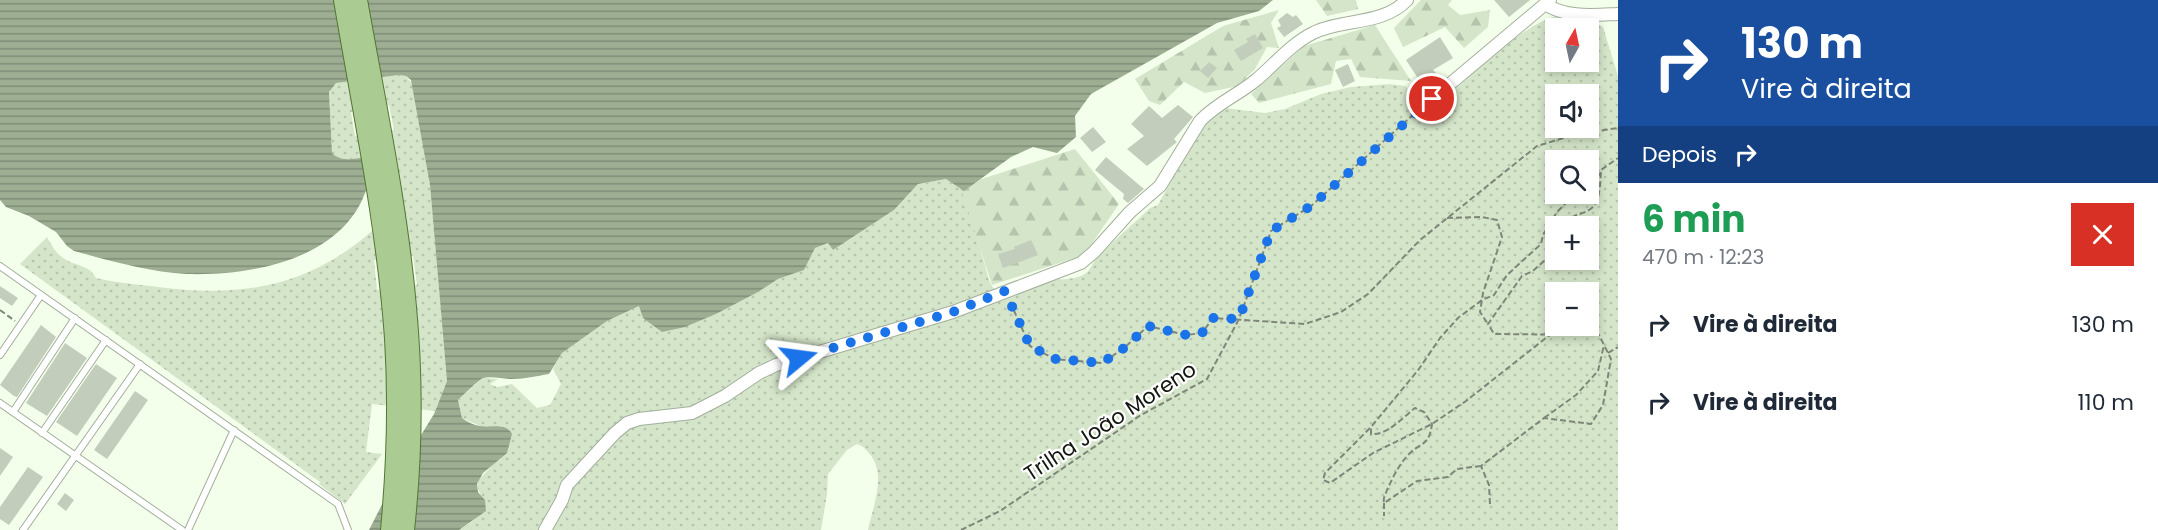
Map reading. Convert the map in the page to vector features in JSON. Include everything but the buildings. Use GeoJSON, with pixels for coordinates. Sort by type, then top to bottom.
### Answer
{"type":"FeatureCollection","features":[{"type":"Feature","properties":{"kind":"main road"},"geometry":{"type":"LineString","coordinates":[[343,0],[384,245],[392,309],[396,372],[396,425],[390,530]]}},
{"type":"Feature","properties":{"kind":"main road"},"geometry":{"type":"LineString","coordinates":[[358,0],[400,243],[407,307],[412,425],[405,530]]}},
{"type":"Feature","properties":{"kind":"street"},"geometry":{"type":"LineString","coordinates":[[545,530],[562,500],[567,485],[627,423],[639,419],[692,413],[776,365],[953,312],[1081,263],[1130,212],[1160,186],[1200,121],[1208,112],[1251,84],[1314,32],[1383,17],[1401,7],[1407,0]]}},
{"type":"Feature","properties":{"kind":"street"},"geometry":{"type":"LineString","coordinates":[[1432,99],[1547,2],[1556,11],[1568,14],[1618,14]]}},
{"type":"Feature","properties":{"kind":"lane"},"geometry":{"type":"LineString","coordinates":[[0,266],[338,504],[348,530]]}},
{"type":"Feature","properties":{"kind":"lane"},"geometry":{"type":"LineString","coordinates":[[0,355],[41,295]]}},
{"type":"Feature","properties":{"kind":"lane"},"geometry":{"type":"LineString","coordinates":[[13,412],[75,318]]}},
{"type":"Feature","properties":{"kind":"lane"},"geometry":{"type":"LineString","coordinates":[[42,433],[106,340]]}},
{"type":"Feature","properties":{"kind":"lane"},"geometry":{"type":"LineString","coordinates":[[23,530],[140,364]]}},
{"type":"Feature","properties":{"kind":"lane"},"geometry":{"type":"LineString","coordinates":[[0,403],[182,530]]}},
{"type":"Feature","properties":{"kind":"lane"},"geometry":{"type":"LineString","coordinates":[[188,530],[234,430]]}},
{"type":"Feature","properties":{"kind":"path","name":"Trilha João Moreno"},"geometry":{"type":"LineString","coordinates":[[961,530],[1000,511],[1141,415],[1208,379],[1239,319],[1271,231],[1311,206],[1432,99]]}},
{"type":"Feature","properties":{"kind":"path"},"geometry":{"type":"LineString","coordinates":[[1005,291],[1030,346],[1055,359],[1102,363],[1124,348],[1148,326],[1186,335],[1202,333],[1213,318],[1305,324],[1341,312],[1368,294],[1420,240],[1537,146],[1577,134],[1618,128]]}},
{"type":"Feature","properties":{"kind":"path"},"geometry":{"type":"LineString","coordinates":[[1599,174],[1601,170],[1618,158]]}},
{"type":"Feature","properties":{"kind":"path"},"geometry":{"type":"LineString","coordinates":[[1573,216],[1595,205],[1600,187],[1601,170]]}},
{"type":"Feature","properties":{"kind":"path"},"geometry":{"type":"LineString","coordinates":[[1548,336],[1466,401],[1432,424],[1373,453],[1330,483],[1323,480],[1325,473],[1371,427],[1458,318],[1482,300],[1494,295],[1507,275],[1536,250],[1557,212],[1565,204]]}},
{"type":"Feature","properties":{"kind":"path"},"geometry":{"type":"LineString","coordinates":[[1447,218],[1482,217],[1497,220],[1502,237],[1480,312],[1494,334],[1545,334]]}},
{"type":"Feature","properties":{"kind":"path"},"geometry":{"type":"LineString","coordinates":[[1488,324],[1522,276],[1533,271],[1545,260]]}},
{"type":"Feature","properties":{"kind":"path"},"geometry":{"type":"LineString","coordinates":[[0,310],[21,325]]}},
{"type":"Feature","properties":{"kind":"path"},"geometry":{"type":"LineString","coordinates":[[1544,418],[1591,424],[1604,405],[1611,359],[1599,335]]}},
{"type":"Feature","properties":{"kind":"path"},"geometry":{"type":"LineString","coordinates":[[1384,503],[1417,481],[1448,477],[1457,469],[1481,466],[1576,395],[1598,371],[1604,345]]}},
{"type":"Feature","properties":{"kind":"path"},"geometry":{"type":"LineString","coordinates":[[1608,353],[1618,347]]}},
{"type":"Feature","properties":{"kind":"path"},"geometry":{"type":"LineString","coordinates":[[1371,427],[1371,434],[1377,435],[1389,429],[1415,408],[1424,412],[1432,424],[1431,435],[1424,445],[1411,452],[1394,473],[1383,499],[1384,516]]}},
{"type":"Feature","properties":{"kind":"path"},"geometry":{"type":"LineString","coordinates":[[1481,466],[1489,484],[1490,504]]}},
{"type":"Feature","properties":{"kind":"green space"},"geometry":{"type":"Polygon","coordinates":[[[1316,0],[1356,0],[1358,9],[1327,16],[1316,0]]]}},
{"type":"Feature","properties":{"kind":"green space"},"geometry":{"type":"Polygon","coordinates":[[[1421,0],[1452,0],[1448,5],[1460,15],[1490,10],[1488,27],[1464,48],[1445,27],[1403,47],[1394,28],[1421,0]]]}},
{"type":"Feature","properties":{"kind":"green space"},"geometry":{"type":"Polygon","coordinates":[[[1279,10],[1271,23],[1279,48],[1267,47],[1255,69],[1238,86],[1205,93],[1184,82],[1160,105],[1149,101],[1135,79],[1223,26],[1279,10]]]}},
{"type":"Feature","properties":{"kind":"green space"},"geometry":{"type":"Polygon","coordinates":[[[1545,20],[1545,72],[1599,72],[1599,25],[1603,27],[1618,76],[1618,530],[868,530],[877,490],[877,470],[868,452],[857,444],[847,450],[828,474],[821,530],[459,530],[473,521],[485,500],[478,488],[479,480],[495,460],[505,427],[480,426],[462,418],[458,400],[483,378],[498,379],[490,384],[497,387],[512,384],[537,408],[550,405],[561,384],[553,369],[562,353],[607,321],[639,306],[718,313],[778,279],[804,270],[815,248],[828,243],[833,250],[894,210],[918,184],[946,179],[964,191],[989,280],[1000,294],[1014,295],[1044,282],[1080,276],[1087,273],[1102,252],[1150,208],[1158,205],[1203,122],[1225,108],[1265,113],[1285,109],[1321,94],[1351,87],[1390,84],[1405,86],[1414,97],[1423,102],[1439,101],[1446,98],[1484,64],[1545,20]]]}},
{"type":"Feature","properties":{"kind":"green space"},"geometry":{"type":"Polygon","coordinates":[[[1375,25],[1411,81],[1360,77],[1351,59],[1336,61],[1331,84],[1259,103],[1251,94],[1304,46],[1375,25]]]}},
{"type":"Feature","properties":{"kind":"green space"},"geometry":{"type":"Polygon","coordinates":[[[399,75],[406,76],[413,85],[430,185],[447,381],[435,411],[372,404],[366,452],[382,454],[345,504],[319,484],[320,482],[20,264],[47,237],[60,255],[85,267],[96,278],[183,290],[215,291],[273,284],[328,263],[354,246],[380,224],[368,157],[345,159],[332,153],[329,92],[335,83],[399,75]],[[389,105],[351,112],[355,136],[394,130],[389,105]],[[413,256],[374,260],[377,290],[417,285],[413,256]]]}},
{"type":"Feature","properties":{"kind":"green space"},"geometry":{"type":"Polygon","coordinates":[[[1075,149],[1119,204],[1084,255],[992,285],[960,186],[1075,149]]]}},
{"type":"Feature","properties":{"kind":"shaded area"},"geometry":{"type":"Polygon","coordinates":[[[0,0],[1273,0],[1259,11],[1217,23],[1091,94],[1075,116],[1076,137],[1057,153],[1033,147],[1011,157],[964,191],[946,179],[918,184],[894,210],[833,250],[828,243],[815,248],[804,270],[778,279],[718,313],[685,327],[662,332],[643,318],[639,306],[607,321],[562,353],[549,374],[516,379],[483,378],[458,400],[462,418],[478,426],[506,428],[512,434],[507,453],[483,473],[477,484],[478,492],[485,500],[486,511],[459,530],[369,530],[399,471],[434,414],[447,381],[430,185],[411,80],[399,75],[336,83],[329,92],[332,153],[345,159],[368,157],[369,180],[359,207],[343,228],[321,245],[297,257],[270,266],[242,271],[187,274],[144,268],[74,251],[56,232],[29,216],[6,207],[0,200],[0,0]]]}},
{"type":"Feature","properties":{"kind":"route"},"geometry":{"type":"LineString","coordinates":[[799,358],[953,312],[1005,291],[1030,346],[1055,359],[1102,363],[1124,348],[1148,326],[1186,335],[1202,333],[1213,318],[1239,319],[1271,231],[1311,206],[1432,99]]}}]}
